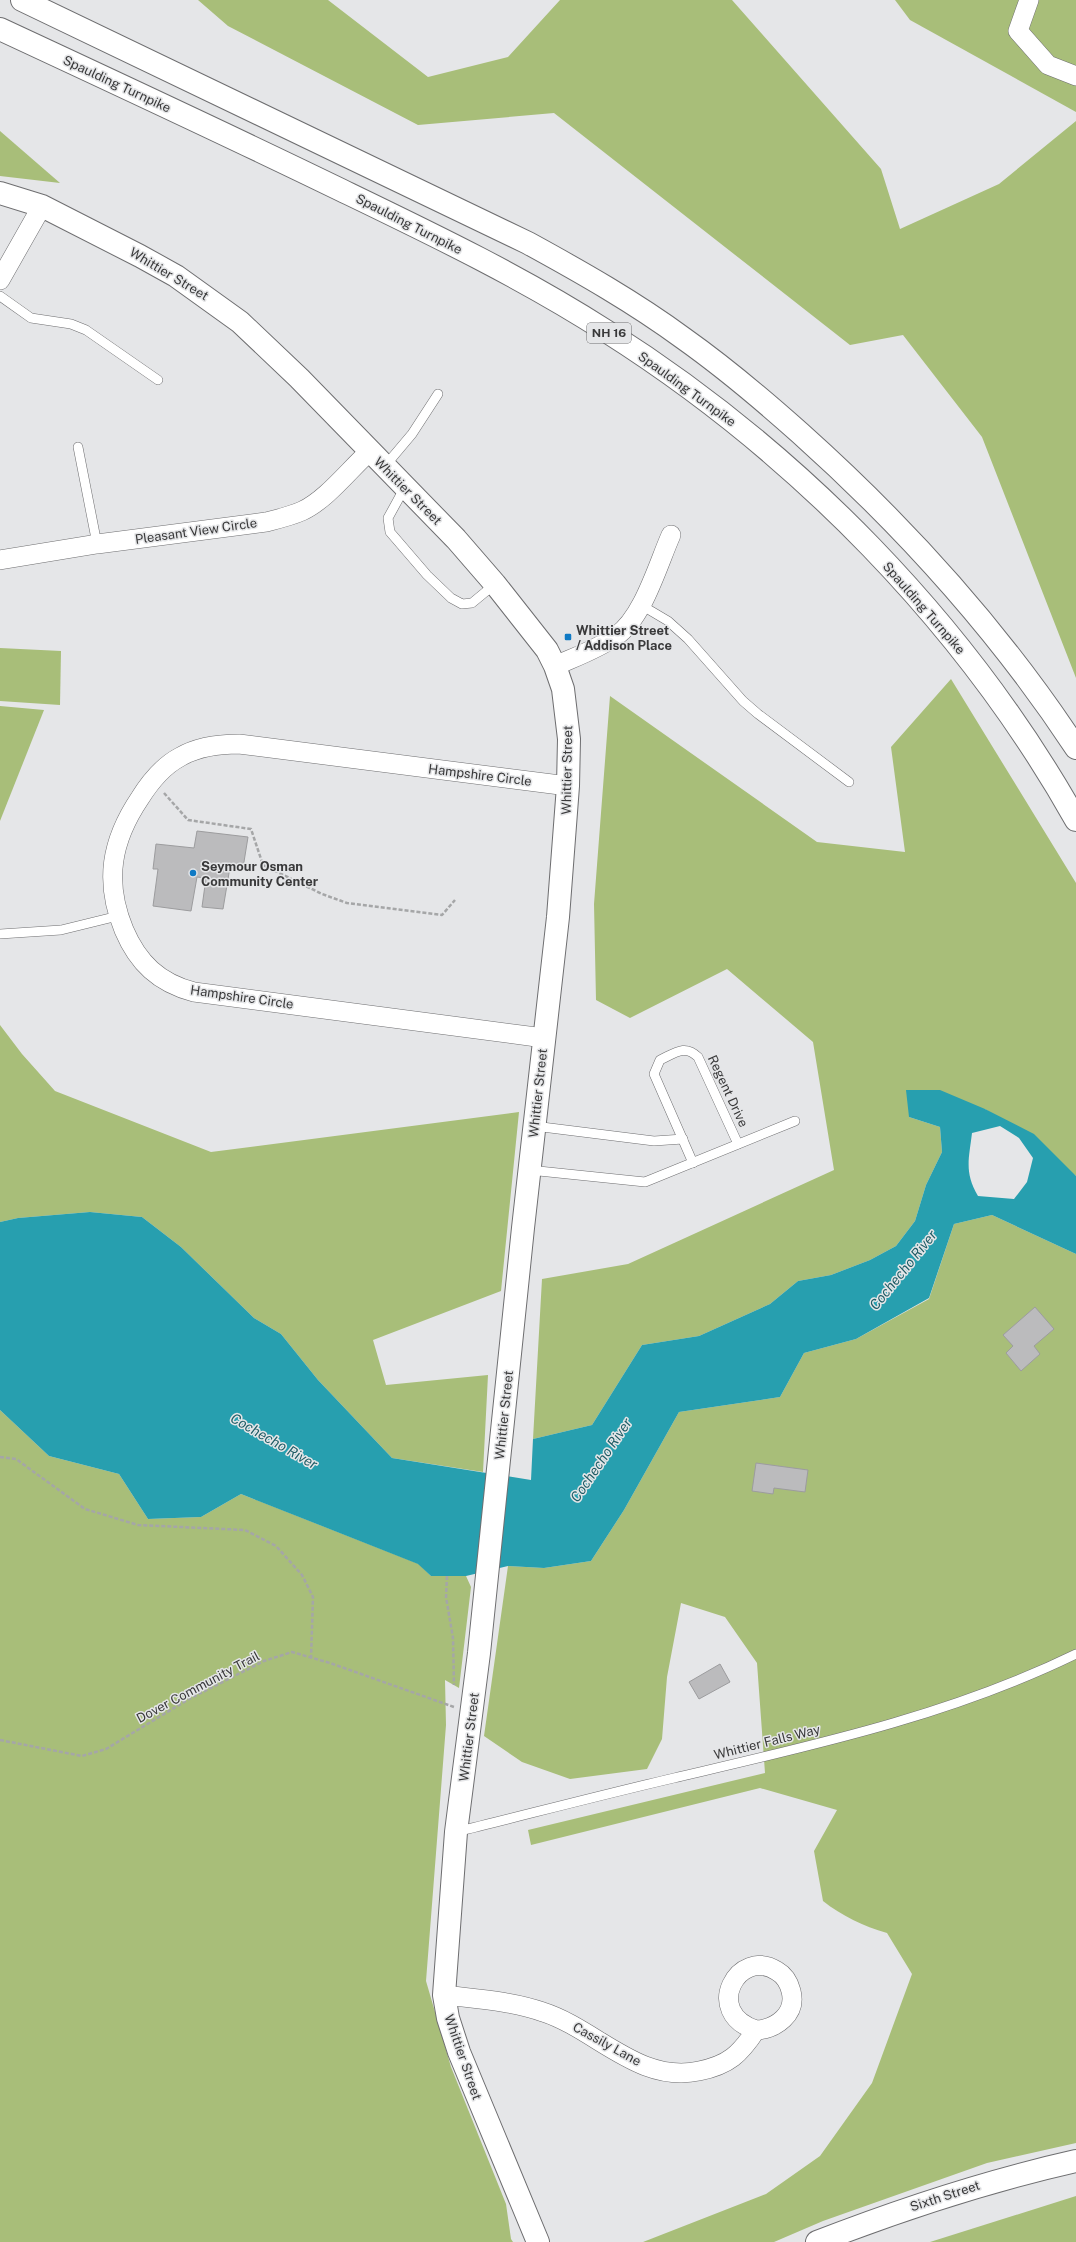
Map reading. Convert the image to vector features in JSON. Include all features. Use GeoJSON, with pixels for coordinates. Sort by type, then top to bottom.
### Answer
{"type":"FeatureCollection","features":[{"type":"Feature","properties":{"kind":"main road","name":"NH 16"},"geometry":{"type":"LineString","coordinates":[[22,0],[528,243],[588,276],[683,337],[727,370],[790,424],[889,517],[985,623],[1052,712],[1076,748]]}},
{"type":"Feature","properties":{"kind":"main road","name":"Spaulding Turnpike"},"geometry":{"type":"LineString","coordinates":[[0,29],[278,160],[492,266],[605,330],[706,400],[794,474],[844,521],[928,610],[1003,707],[1038,758],[1076,820]]}},
{"type":"Feature","properties":{"kind":"main road","name":"Whittier Street"},"geometry":{"type":"LineString","coordinates":[[0,193],[42,206],[158,266],[209,298],[240,322],[270,350],[376,460],[456,539],[533,631],[556,666],[567,712],[569,739],[568,786],[553,969],[529,1170],[486,1585],[456,1832],[444,1995],[448,2018],[459,2052],[538,2242]]}},
{"type":"Feature","properties":{"kind":"main road","name":"Sixth Street"},"geometry":{"type":"LineString","coordinates":[[817,2242],[877,2219],[993,2181],[1076,2161]]}},
{"type":"Feature","properties":{"kind":"street"},"geometry":{"type":"LineString","coordinates":[[1029,0],[1018,31],[1048,65],[1076,76]]}},
{"type":"Feature","properties":{"kind":"street"},"geometry":{"type":"LineString","coordinates":[[0,280],[42,206]]}},
{"type":"Feature","properties":{"kind":"street","name":"Pleasant View Circle"},"geometry":{"type":"LineString","coordinates":[[0,560],[97,544],[266,522],[287,517],[303,511],[376,460]]}},
{"type":"Feature","properties":{"kind":"street"},"geometry":{"type":"LineString","coordinates":[[556,666],[617,636],[640,605],[671,535]]}},
{"type":"Feature","properties":{"kind":"street","name":"Hampshire Circle"},"geometry":{"type":"LineString","coordinates":[[544,1038],[202,993],[179,988],[154,974],[141,962],[131,947],[118,916],[113,894],[112,873],[114,852],[121,831],[146,789],[164,769],[180,757],[219,744],[239,744],[568,786]]}},
{"type":"Feature","properties":{"kind":"street","name":"Cassily Lane"},"geometry":{"type":"LineString","coordinates":[[444,1995],[516,2004],[544,2012],[564,2020],[636,2062],[655,2070],[671,2073],[694,2072],[715,2068],[729,2061],[744,2048],[756,2030]]}},
{"type":"Feature","properties":{"kind":"lane"},"geometry":{"type":"LineString","coordinates":[[0,296],[31,318],[71,324],[86,330],[158,380]]}},
{"type":"Feature","properties":{"kind":"lane"},"geometry":{"type":"LineString","coordinates":[[376,460],[412,434],[438,394]]}},
{"type":"Feature","properties":{"kind":"lane"},"geometry":{"type":"LineString","coordinates":[[78,447],[97,544]]}},
{"type":"Feature","properties":{"kind":"lane"},"geometry":{"type":"LineString","coordinates":[[405,487],[388,518],[390,532],[427,575],[451,598],[462,604],[472,603],[495,584]]}},
{"type":"Feature","properties":{"kind":"lane"},"geometry":{"type":"LineString","coordinates":[[640,605],[668,621],[688,639],[743,701],[758,714],[849,782]]}},
{"type":"Feature","properties":{"kind":"lane"},"geometry":{"type":"LineString","coordinates":[[0,934],[61,930],[118,916]]}},
{"type":"Feature","properties":{"kind":"lane","name":"Regent Drive"},"geometry":{"type":"LineString","coordinates":[[693,1163],[654,1074],[660,1060],[684,1050],[691,1051],[698,1057],[738,1144]]}},
{"type":"Feature","properties":{"kind":"lane","name":"Regent Drive"},"geometry":{"type":"LineString","coordinates":[[529,1170],[645,1182],[795,1120]]}},
{"type":"Feature","properties":{"kind":"lane"},"geometry":{"type":"LineString","coordinates":[[534,1126],[654,1141],[683,1139]]}},
{"type":"Feature","properties":{"kind":"lane","name":"Whittier Falls Way"},"geometry":{"type":"LineString","coordinates":[[456,1832],[762,1758],[912,1718],[984,1693],[1076,1654]]}},
{"type":"Feature","properties":{"kind":"path"},"geometry":{"type":"LineString","coordinates":[[174,803],[188,820],[250,829],[263,865],[322,894],[347,903],[442,915],[455,900]]}},
{"type":"Feature","properties":{"kind":"path"},"geometry":{"type":"LineString","coordinates":[[0,1458],[16,1459],[85,1509],[138,1525],[244,1530],[276,1546],[302,1575],[313,1597],[311,1658]]}},
{"type":"Feature","properties":{"kind":"path"},"geometry":{"type":"LineString","coordinates":[[447,1576],[446,1597],[453,1638],[454,1692]]}},
{"type":"Feature","properties":{"kind":"path","name":"Dover Community Trail"},"geometry":{"type":"LineString","coordinates":[[0,1740],[82,1756],[106,1749],[189,1700],[264,1661],[292,1652],[450,1706]]}},
{"type":"Feature","properties":{"kind":"path"},"geometry":{"type":"LineString","coordinates":[[455,1700],[455,1708]]}},
{"type":"Feature","properties":{"kind":"green space"},"geometry":{"type":"Polygon","coordinates":[[[198,0],[328,0],[428,77],[508,57],[560,0],[732,0],[881,169],[900,229],[999,184],[1076,121],[1076,678],[982,437],[903,335],[850,345],[554,113],[418,125],[228,26],[198,0]]]}},
{"type":"Feature","properties":{"kind":"green space"},"geometry":{"type":"Polygon","coordinates":[[[895,0],[1076,0],[1076,112],[910,20],[895,0]]]}},
{"type":"Feature","properties":{"kind":"green space"},"geometry":{"type":"Polygon","coordinates":[[[0,131],[60,183],[0,176],[0,131]]]}},
{"type":"Feature","properties":{"kind":"green space"},"geometry":{"type":"Polygon","coordinates":[[[0,648],[61,651],[60,705],[0,701],[0,648]]]}},
{"type":"Feature","properties":{"kind":"green space"},"geometry":{"type":"Polygon","coordinates":[[[951,679],[1076,883],[1076,1176],[985,1109],[909,1117],[940,1127],[942,1152],[926,1185],[915,1221],[896,1246],[870,1260],[831,1275],[798,1281],[770,1304],[699,1336],[642,1345],[592,1425],[533,1439],[542,1279],[628,1264],[834,1170],[813,1042],[727,969],[630,1018],[596,1000],[594,904],[610,696],[817,842],[905,852],[891,747],[951,679]]]}},
{"type":"Feature","properties":{"kind":"green space"},"geometry":{"type":"Polygon","coordinates":[[[0,706],[44,710],[0,821],[0,706]]]}},
{"type":"Feature","properties":{"kind":"green space"},"geometry":{"type":"Polygon","coordinates":[[[0,1025],[22,1054],[55,1091],[211,1152],[519,1112],[501,1291],[373,1340],[386,1385],[488,1375],[483,1472],[392,1458],[318,1380],[281,1334],[254,1318],[181,1247],[142,1217],[90,1212],[18,1218],[0,1222],[0,1025]]]}},
{"type":"Feature","properties":{"kind":"green space"},"geometry":{"type":"Polygon","coordinates":[[[992,1215],[1076,1254],[1076,2143],[987,2163],[823,2221],[774,2242],[643,2242],[766,2194],[820,2156],[872,2083],[912,1974],[887,1933],[853,1920],[823,1901],[814,1851],[837,1810],[760,1788],[531,1845],[528,1830],[765,1773],[757,1663],[725,1617],[681,1603],[667,1677],[662,1739],[647,1769],[570,1779],[522,1762],[484,1736],[508,1566],[544,1568],[591,1561],[624,1510],[679,1412],[780,1397],[804,1353],[856,1339],[929,1299],[954,1224],[992,1215]]]}},
{"type":"Feature","properties":{"kind":"green space"},"geometry":{"type":"Polygon","coordinates":[[[0,1410],[49,1456],[119,1474],[148,1519],[201,1517],[241,1494],[419,1564],[431,1576],[466,1576],[471,1587],[459,1688],[445,1680],[446,1725],[426,1981],[451,2067],[506,2204],[511,2239],[513,2242],[0,2242],[0,1410]]]}},
{"type":"Feature","properties":{"kind":"green space"},"geometry":{"type":"Polygon","coordinates":[[[1076,2196],[1076,2242],[930,2242],[1076,2196]]]}},
{"type":"Feature","properties":{"kind":"water","name":"Cochecho River"},"geometry":{"type":"Polygon","coordinates":[[[906,1090],[940,1090],[985,1109],[1034,1134],[1076,1176],[1076,1254],[992,1215],[954,1224],[929,1298],[856,1339],[804,1353],[780,1397],[679,1412],[624,1510],[591,1561],[544,1568],[508,1566],[466,1576],[431,1576],[418,1564],[241,1494],[201,1517],[148,1519],[119,1474],[49,1456],[0,1410],[0,1222],[18,1218],[90,1212],[142,1217],[181,1247],[254,1318],[281,1334],[318,1380],[392,1458],[531,1480],[533,1439],[592,1425],[642,1345],[699,1336],[770,1304],[798,1281],[831,1275],[870,1260],[896,1246],[915,1221],[926,1185],[942,1152],[940,1127],[909,1117],[906,1090]],[[1000,1126],[972,1133],[969,1172],[978,1196],[1014,1199],[1027,1182],[1033,1158],[1019,1138],[1000,1126]]]}},
{"type":"Feature","properties":{"kind":"building","name":"Seymour Osman Community Center"},"geometry":{"type":"Polygon","coordinates":[[[197,831],[248,837],[243,868],[230,867],[223,909],[202,907],[206,878],[197,877],[191,911],[153,906],[158,869],[153,869],[156,844],[194,848],[197,831]]]}},
{"type":"Feature","properties":{"kind":"building"},"geometry":{"type":"Polygon","coordinates":[[[1035,1307],[1054,1329],[1034,1346],[1040,1354],[1021,1371],[1006,1353],[1013,1346],[1003,1335],[1035,1307]]]}},
{"type":"Feature","properties":{"kind":"building"},"geometry":{"type":"Polygon","coordinates":[[[756,1463],[808,1470],[805,1492],[774,1488],[773,1494],[752,1491],[756,1463]]]}},
{"type":"Feature","properties":{"kind":"building"},"geometry":{"type":"Polygon","coordinates":[[[720,1664],[730,1682],[699,1699],[689,1682],[720,1664]]]}},
{"type":"Feature","properties":{"kind":"place","name":"Whittier Street / Addison Place"},"geometry":{"type":"Point","coordinates":[568,637]}},
{"type":"Feature","properties":{"kind":"place","name":"Seymour Osman Community Center"},"geometry":{"type":"Point","coordinates":[193,873]}}]}
